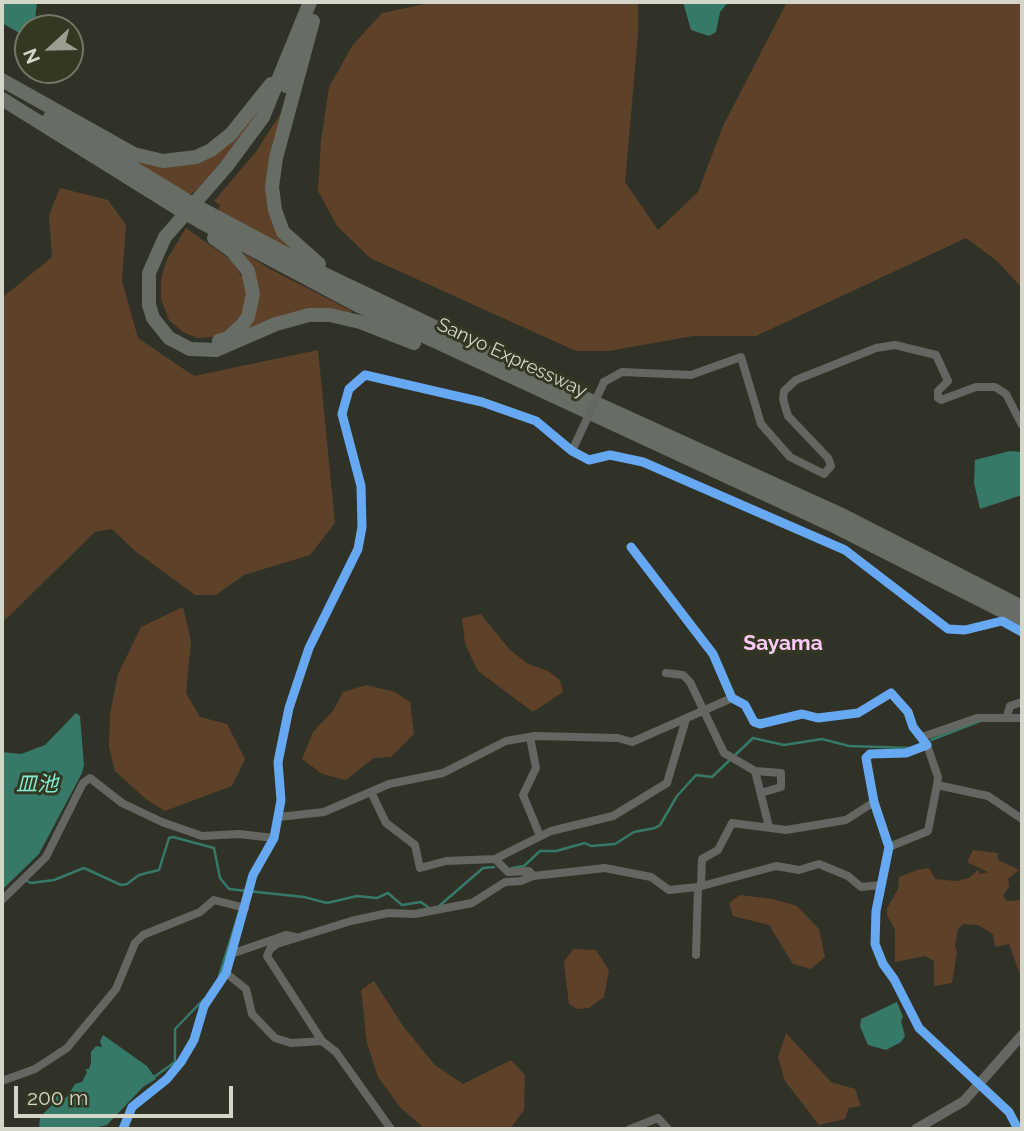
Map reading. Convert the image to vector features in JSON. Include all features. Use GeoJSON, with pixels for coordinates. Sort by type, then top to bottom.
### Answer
{"type":"FeatureCollection","features":[{"type":"Feature","properties":{"kind":"highway"},"geometry":{"type":"LineString","coordinates":[[310,2],[275,158],[272,187],[275,210],[283,232],[299,249],[348,285]]}},
{"type":"Feature","properties":{"kind":"highway"},"geometry":{"type":"LineString","coordinates":[[202,220],[248,271],[252,283],[248,317],[236,332],[218,342],[185,340],[166,326],[156,307],[158,271],[162,257],[182,226],[249,149],[298,52],[318,2]]}},
{"type":"Feature","properties":{"kind":"highway"},"geometry":{"type":"LineString","coordinates":[[2,80],[134,154],[163,161],[179,161],[211,150],[231,134],[298,52]]}},
{"type":"Feature","properties":{"kind":"highway"},"geometry":{"type":"LineString","coordinates":[[298,52],[257,125],[226,167],[165,237],[155,256],[147,289],[149,305],[160,329],[179,345],[216,350],[292,318],[330,315],[384,330],[571,407]]}},
{"type":"Feature","properties":{"kind":"highway","name":"Sanyo Expressway"},"geometry":{"type":"LineString","coordinates":[[2,86],[182,204],[202,220],[360,307],[571,407],[973,588],[1022,607]]}},
{"type":"Feature","properties":{"kind":"highway","name":"Sanyo Expressway"},"geometry":{"type":"LineString","coordinates":[[2,99],[182,204]]}},
{"type":"Feature","properties":{"kind":"highway","name":"Sanyo Expressway"},"geometry":{"type":"LineString","coordinates":[[202,220],[840,514],[973,588],[1022,621]]}},
{"type":"Feature","properties":{"kind":"main road"},"geometry":{"type":"LineString","coordinates":[[916,1129],[945,1114],[980,1086],[1022,1035]]}},
{"type":"Feature","properties":{"kind":"street"},"geometry":{"type":"LineString","coordinates":[[572,451],[604,382],[622,372],[691,375],[741,358],[761,424],[790,457],[824,474],[831,466],[828,458],[788,416],[783,400],[784,391],[796,380],[876,348],[894,345],[936,355],[948,381],[937,391],[941,400],[976,387],[995,387],[1006,394],[1022,425]]}},
{"type":"Feature","properties":{"kind":"street"},"geometry":{"type":"LineString","coordinates":[[123,1129],[132,1107],[181,1062],[194,1040],[204,1006],[226,973],[242,907],[274,838],[281,800],[278,762],[289,708],[309,648],[358,549],[362,527],[361,486],[342,414],[349,389],[365,375],[482,402],[536,421],[572,451],[589,460],[610,455],[643,462],[845,550],[948,629],[965,630],[1002,621],[1022,632]]}},
{"type":"Feature","properties":{"kind":"street"},"geometry":{"type":"LineString","coordinates":[[631,547],[713,654],[732,698],[745,705],[754,722],[760,724],[802,714],[818,718],[858,713],[891,693],[908,712],[912,727],[924,741],[939,777],[928,831],[889,848]]}},
{"type":"Feature","properties":{"kind":"street"},"geometry":{"type":"LineString","coordinates":[[666,673],[683,675],[690,682],[705,707],[713,733],[724,753],[755,771],[781,772],[781,787],[761,793]]}},
{"type":"Feature","properties":{"kind":"street"},"geometry":{"type":"LineString","coordinates":[[279,817],[324,811],[389,785],[443,773],[506,741],[530,737],[618,738],[632,742],[686,719],[705,707],[732,698]]}},
{"type":"Feature","properties":{"kind":"street"},"geometry":{"type":"LineString","coordinates":[[1007,716],[1010,706],[1022,702]]}},
{"type":"Feature","properties":{"kind":"street"},"geometry":{"type":"LineString","coordinates":[[1018,1129],[1010,1112],[919,1028],[881,960],[875,944],[881,885],[889,848],[874,802],[866,758],[870,754],[905,753],[924,741],[977,718],[1022,718]]}},
{"type":"Feature","properties":{"kind":"street"},"geometry":{"type":"LineString","coordinates":[[372,794],[386,823],[415,845],[420,868],[446,861],[495,859],[540,836],[613,816],[667,783],[686,719]]}},
{"type":"Feature","properties":{"kind":"street"},"geometry":{"type":"LineString","coordinates":[[530,737],[536,768],[535,776],[523,795],[540,836]]}},
{"type":"Feature","properties":{"kind":"street"},"geometry":{"type":"LineString","coordinates":[[755,771],[769,827]]}},
{"type":"Feature","properties":{"kind":"street"},"geometry":{"type":"LineString","coordinates":[[2,900],[46,857],[83,783],[90,778],[122,803],[162,822],[202,836],[239,834],[274,838]]}},
{"type":"Feature","properties":{"kind":"street"},"geometry":{"type":"LineString","coordinates":[[937,785],[988,796],[1022,819]]}},
{"type":"Feature","properties":{"kind":"street"},"geometry":{"type":"LineString","coordinates":[[696,955],[702,859],[718,850],[732,823],[786,830],[846,820],[874,802]]}},
{"type":"Feature","properties":{"kind":"street"},"geometry":{"type":"LineString","coordinates":[[495,859],[508,872],[529,871],[533,876]]}},
{"type":"Feature","properties":{"kind":"street"},"geometry":{"type":"LineString","coordinates":[[391,1129],[336,1052],[322,1041],[269,962],[270,949],[298,937],[388,913],[415,914],[472,903],[505,882],[605,868],[651,877],[669,890],[699,886],[776,866],[799,870],[819,864],[848,876],[861,887],[881,885]]}},
{"type":"Feature","properties":{"kind":"street"},"geometry":{"type":"LineString","coordinates":[[2,1082],[35,1069],[67,1048],[116,989],[135,943],[143,935],[200,912],[214,900],[242,907]]}},
{"type":"Feature","properties":{"kind":"street"},"geometry":{"type":"LineString","coordinates":[[231,954],[286,935],[298,937]]}},
{"type":"Feature","properties":{"kind":"street"},"geometry":{"type":"LineString","coordinates":[[226,973],[246,989],[252,1014],[275,1038],[291,1043],[322,1041]]}},
{"type":"Feature","properties":{"kind":"street"},"geometry":{"type":"LineString","coordinates":[[630,1129],[658,1118],[668,1129]]}},
{"type":"Feature","properties":{"kind":"shaded area"},"geometry":{"type":"Polygon","coordinates":[[[434,2],[638,2],[638,35],[625,182],[658,230],[698,192],[723,126],[787,2],[1022,2],[1022,288],[997,261],[966,238],[756,336],[693,336],[609,351],[576,351],[370,258],[337,226],[318,191],[321,141],[329,87],[352,46],[382,13],[434,2]]]}},
{"type":"Feature","properties":{"kind":"shaded area"},"geometry":{"type":"Polygon","coordinates":[[[264,103],[242,138],[196,191],[190,194],[136,164],[139,158],[181,164],[264,103]]]}},
{"type":"Feature","properties":{"kind":"shaded area"},"geometry":{"type":"Polygon","coordinates":[[[281,113],[269,169],[294,251],[218,212],[220,205],[214,201],[255,153],[281,113]]]}},
{"type":"Feature","properties":{"kind":"shaded area"},"geometry":{"type":"Polygon","coordinates":[[[60,188],[108,200],[126,225],[122,281],[138,338],[194,376],[318,350],[335,523],[310,555],[244,575],[216,595],[195,595],[135,551],[112,529],[95,532],[2,623],[2,298],[52,257],[49,215],[60,188]]]}},
{"type":"Feature","properties":{"kind":"shaded area"},"geometry":{"type":"Polygon","coordinates":[[[186,228],[231,260],[244,280],[247,301],[242,319],[228,332],[213,337],[197,338],[183,332],[169,320],[161,299],[161,280],[166,261],[186,228]]]}},
{"type":"Feature","properties":{"kind":"shaded area"},"geometry":{"type":"Polygon","coordinates":[[[244,253],[352,311],[350,315],[332,311],[243,337],[250,322],[244,253]]]}},
{"type":"Feature","properties":{"kind":"shaded area"},"geometry":{"type":"Polygon","coordinates":[[[183,607],[191,641],[186,693],[200,717],[227,724],[245,759],[232,786],[165,811],[147,800],[115,771],[109,747],[110,714],[118,674],[141,627],[183,607]]]}},
{"type":"Feature","properties":{"kind":"shaded area"},"geometry":{"type":"Polygon","coordinates":[[[481,614],[509,649],[528,664],[548,671],[560,680],[563,692],[533,712],[478,671],[465,644],[462,618],[481,614]]]}},
{"type":"Feature","properties":{"kind":"shaded area"},"geometry":{"type":"Polygon","coordinates":[[[366,685],[395,692],[410,702],[414,734],[391,757],[374,758],[346,780],[322,774],[302,759],[313,732],[333,711],[343,692],[366,685]]]}},
{"type":"Feature","properties":{"kind":"shaded area"},"geometry":{"type":"Polygon","coordinates":[[[973,850],[998,853],[998,860],[1019,870],[1008,879],[1009,887],[1003,896],[1007,901],[1022,900],[1022,980],[1009,944],[995,947],[993,934],[978,925],[963,924],[958,929],[952,983],[934,986],[934,961],[925,956],[895,962],[895,930],[887,915],[887,908],[898,889],[899,877],[917,870],[929,868],[935,879],[956,881],[969,878],[978,870],[980,874],[988,872],[967,862],[973,850]]]}},
{"type":"Feature","properties":{"kind":"shaded area"},"geometry":{"type":"Polygon","coordinates":[[[740,895],[773,899],[797,906],[819,929],[825,957],[811,969],[793,964],[769,925],[733,916],[729,903],[740,895]]]}},
{"type":"Feature","properties":{"kind":"shaded area"},"geometry":{"type":"Polygon","coordinates":[[[573,949],[596,950],[609,970],[604,997],[589,1008],[577,1009],[569,1004],[564,962],[573,949]]]}},
{"type":"Feature","properties":{"kind":"shaded area"},"geometry":{"type":"Polygon","coordinates":[[[374,981],[403,1026],[435,1065],[463,1084],[511,1060],[525,1075],[524,1110],[510,1129],[425,1129],[400,1107],[378,1077],[367,1043],[361,990],[374,981]]]}},
{"type":"Feature","properties":{"kind":"shaded area"},"geometry":{"type":"Polygon","coordinates":[[[786,1033],[831,1082],[855,1089],[861,1106],[849,1108],[845,1119],[819,1125],[785,1081],[778,1057],[786,1033]]]}},
{"type":"Feature","properties":{"kind":"water"},"geometry":{"type":"Polygon","coordinates":[[[2,2],[37,2],[36,14],[14,14],[14,30],[2,23],[2,2]]]}},
{"type":"Feature","properties":{"kind":"water"},"geometry":{"type":"Polygon","coordinates":[[[683,2],[728,2],[720,12],[716,32],[709,36],[691,30],[683,2]]]}},
{"type":"Feature","properties":{"kind":"water"},"geometry":{"type":"Polygon","coordinates":[[[1010,451],[1022,452],[1022,495],[980,509],[974,483],[975,460],[1010,451]]]}},
{"type":"Feature","properties":{"kind":"water","name":"皿池"},"geometry":{"type":"Polygon","coordinates":[[[76,713],[80,716],[84,765],[82,773],[39,854],[2,890],[2,752],[21,754],[45,745],[76,713]]]}},
{"type":"Feature","properties":{"kind":"water"},"geometry":{"type":"Polygon","coordinates":[[[897,1002],[903,1017],[901,1021],[905,1036],[901,1042],[886,1050],[868,1045],[860,1026],[861,1019],[897,1002]]]}},
{"type":"Feature","properties":{"kind":"water"},"geometry":{"type":"Polygon","coordinates":[[[103,1035],[147,1066],[156,1079],[143,1087],[107,1125],[90,1129],[39,1129],[40,1117],[52,1105],[52,1099],[60,1094],[62,1099],[67,1097],[75,1084],[82,1082],[87,1072],[85,1069],[89,1069],[91,1063],[91,1052],[96,1046],[102,1047],[100,1041],[103,1035]]]}},
{"type":"Feature","properties":{"kind":"waterway"},"geometry":{"type":"LineString","coordinates":[[931,740],[980,721]]}},
{"type":"Feature","properties":{"kind":"waterway"},"geometry":{"type":"LineString","coordinates":[[512,868],[524,866],[540,851],[556,851],[585,843],[591,846],[615,844],[634,832],[655,828],[660,825],[677,796],[696,775],[712,777],[753,738],[784,745],[822,739],[849,746],[909,748]]}},
{"type":"Feature","properties":{"kind":"waterway"},"geometry":{"type":"LineString","coordinates":[[25,880],[31,883],[54,880],[84,868],[121,885],[127,884],[139,875],[159,870],[169,838],[173,837],[214,848],[220,878],[229,889],[304,897],[327,903],[357,896],[377,898],[388,893],[402,905],[421,902],[429,908]]}},
{"type":"Feature","properties":{"kind":"waterway"},"geometry":{"type":"LineString","coordinates":[[438,907],[483,868],[494,867]]}},
{"type":"Feature","properties":{"kind":"waterway"},"geometry":{"type":"LineString","coordinates":[[219,976],[239,912]]}},
{"type":"Feature","properties":{"kind":"waterway"},"geometry":{"type":"LineString","coordinates":[[154,1077],[175,1062],[175,1029],[204,999]]}},
{"type":"Feature","properties":{"kind":"cycle path"},"geometry":{"type":"LineString","coordinates":[[123,1129],[132,1107],[167,1079],[194,1040],[204,1006],[226,973],[253,875],[274,838],[281,800],[278,762],[289,708],[309,648],[358,549],[362,527],[361,486],[342,414],[349,389],[365,375],[482,402],[536,421],[572,451],[589,460],[610,455],[643,462],[845,550],[948,629],[965,630],[1002,621],[1022,632]]}},
{"type":"Feature","properties":{"kind":"cycle path"},"geometry":{"type":"LineString","coordinates":[[631,547],[713,654],[732,698],[745,705],[754,722],[760,724],[802,714],[818,718],[858,713],[891,693],[908,712],[913,727],[927,745],[906,753],[870,754],[866,758],[874,802],[889,847],[876,911],[875,944],[883,964],[894,979],[919,1028],[1009,1112],[1018,1129]]}},
{"type":"Feature","properties":{"kind":"district","name":"Sayama"},"geometry":{"type":"Point","coordinates":[783,644]}}]}
